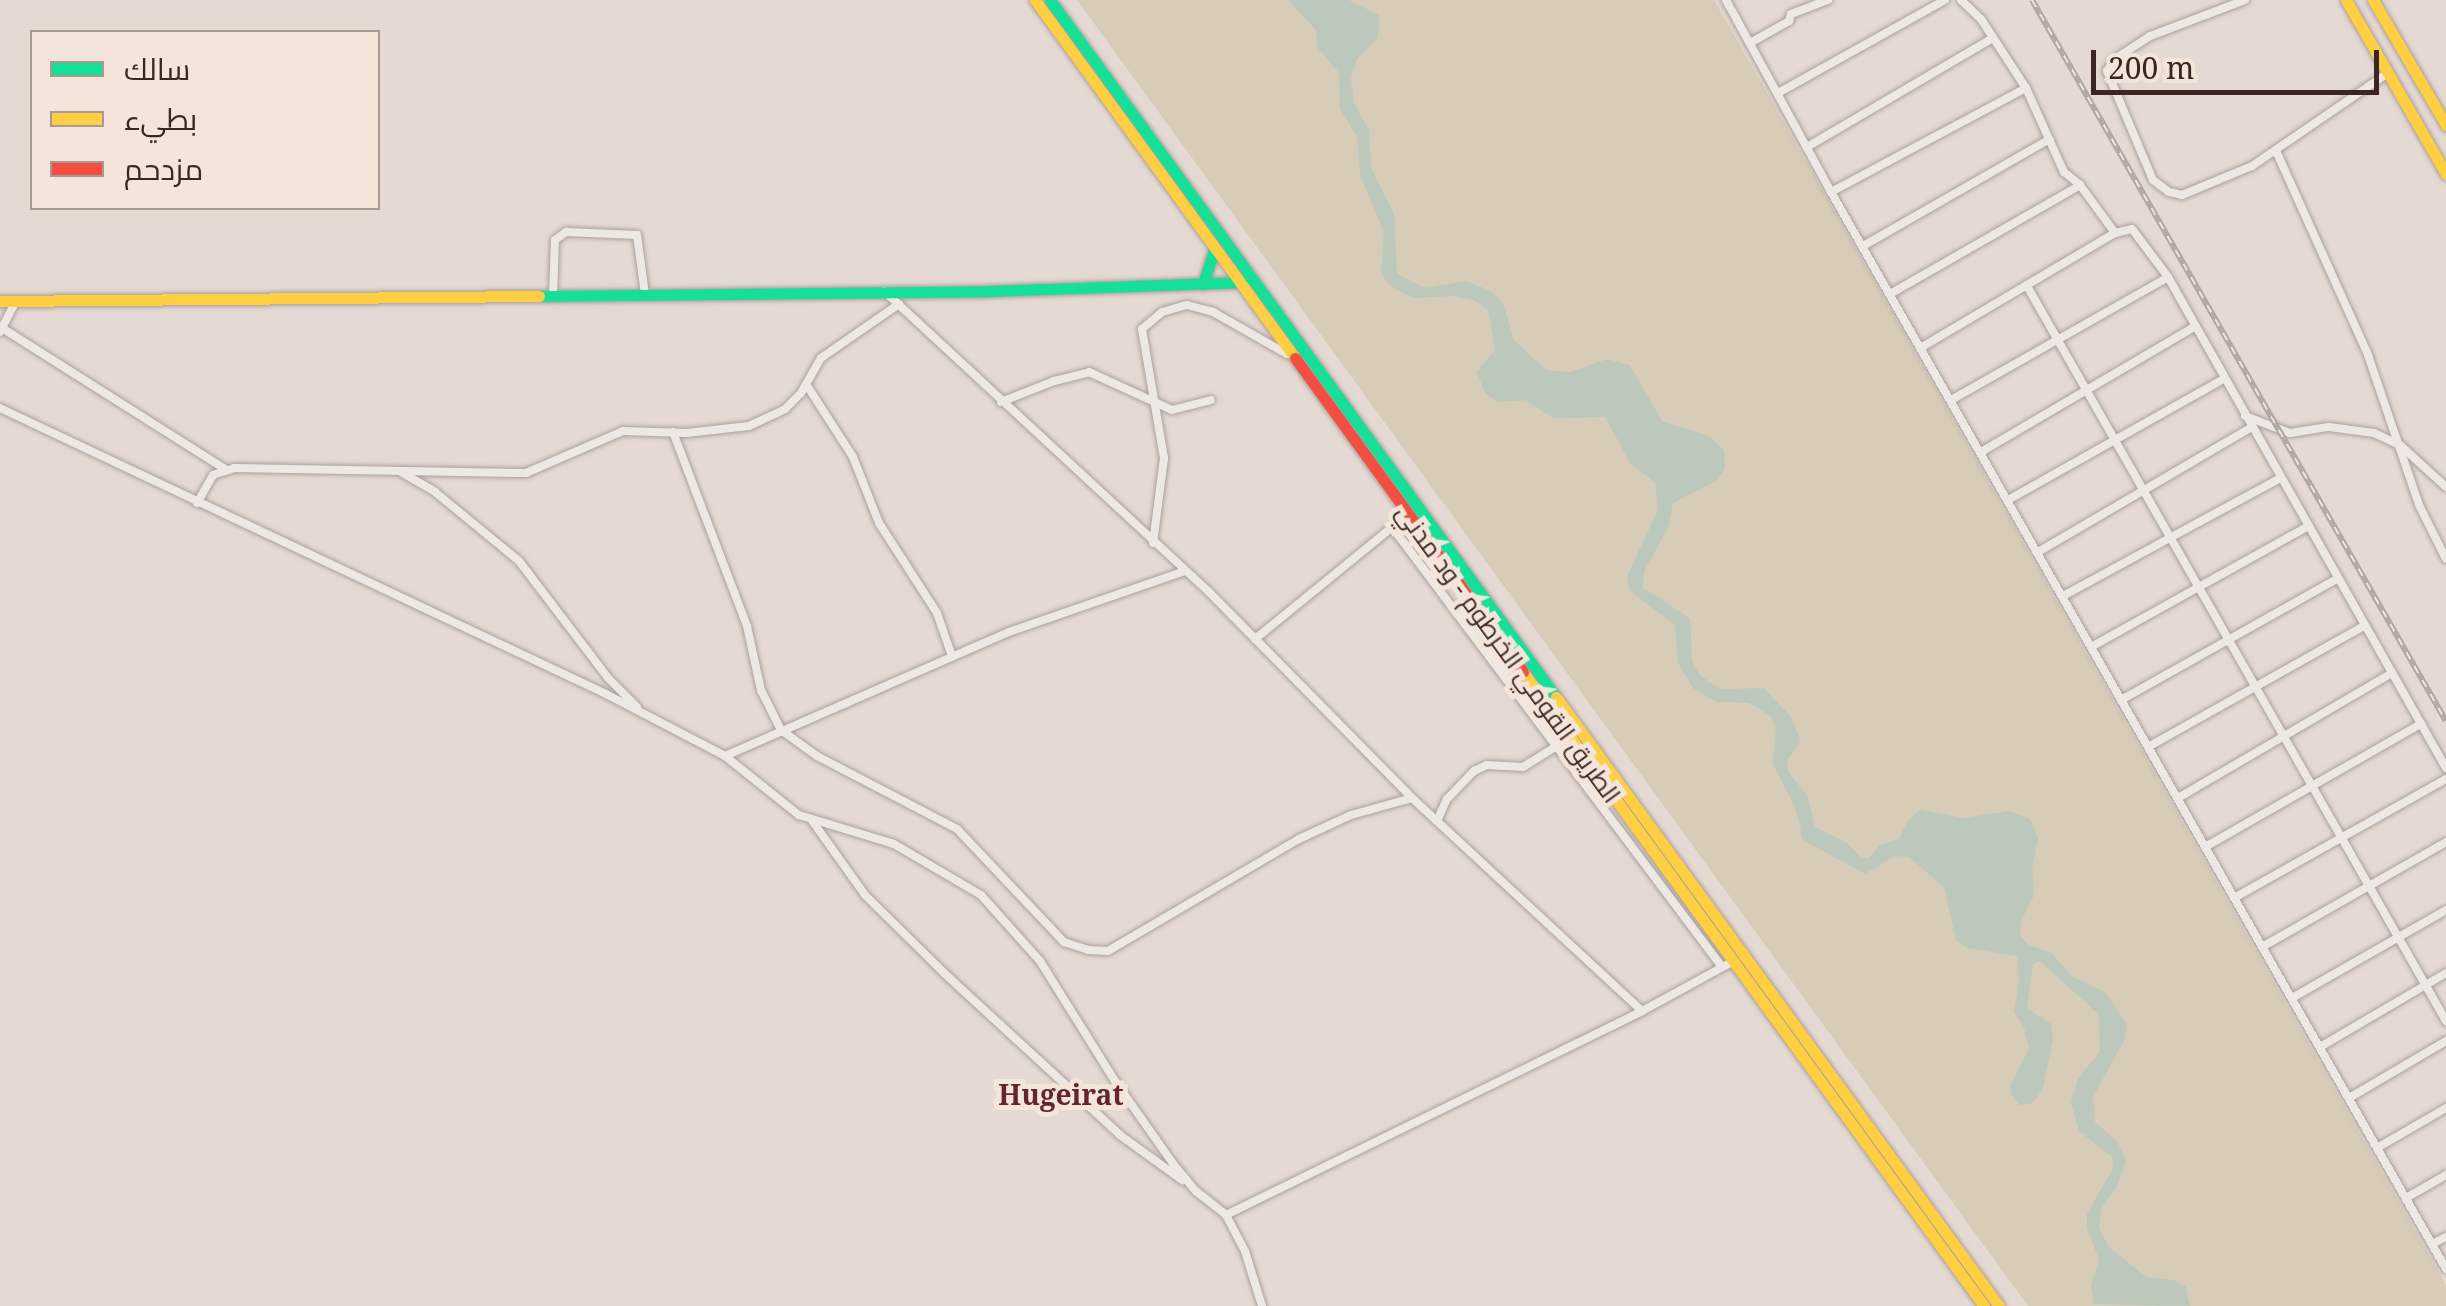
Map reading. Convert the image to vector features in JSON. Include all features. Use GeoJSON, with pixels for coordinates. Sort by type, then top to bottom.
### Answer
{"type":"FeatureCollection","features":[{"type":"Feature","properties":{"kind":"main road","name":"الطريق القومي الخرطوم - ود مدني"},"geometry":{"type":"LineString","coordinates":[[1035,0],[1984,1306]]}},
{"type":"Feature","properties":{"kind":"main road","name":"الطريق القومي الخرطوم - ود مدني"},"geometry":{"type":"LineString","coordinates":[[1050,0],[1254,281],[1733,961],[1999,1306]]}},
{"type":"Feature","properties":{"kind":"main road"},"geometry":{"type":"LineString","coordinates":[[2346,0],[2446,174]]}},
{"type":"Feature","properties":{"kind":"main road"},"geometry":{"type":"LineString","coordinates":[[2373,0],[2444,118]]}},
{"type":"Feature","properties":{"kind":"main road"},"geometry":{"type":"LineString","coordinates":[[1203,284],[1215,248]]}},
{"type":"Feature","properties":{"kind":"main road"},"geometry":{"type":"LineString","coordinates":[[0,301],[884,291],[1254,281]]}},
{"type":"Feature","properties":{"kind":"street"},"geometry":{"type":"LineString","coordinates":[[1726,0],[1806,147],[2446,1268]]}},
{"type":"Feature","properties":{"kind":"street"},"geometry":{"type":"LineString","coordinates":[[1750,43],[1790,22],[1792,14],[1828,0]]}},
{"type":"Feature","properties":{"kind":"street"},"geometry":{"type":"LineString","coordinates":[[1778,92],[1945,0]]}},
{"type":"Feature","properties":{"kind":"street"},"geometry":{"type":"LineString","coordinates":[[1961,0],[1993,38],[2026,88],[2064,172],[2080,185],[2115,233]]}},
{"type":"Feature","properties":{"kind":"street"},"geometry":{"type":"LineString","coordinates":[[2244,0],[2150,36],[2115,59],[2106,79],[2153,180],[2169,192],[2182,195],[2276,153],[2388,74]]}},
{"type":"Feature","properties":{"kind":"street"},"geometry":{"type":"LineString","coordinates":[[1806,147],[1993,38]]}},
{"type":"Feature","properties":{"kind":"street"},"geometry":{"type":"LineString","coordinates":[[1832,192],[2026,88]]}},
{"type":"Feature","properties":{"kind":"street"},"geometry":{"type":"LineString","coordinates":[[1863,246],[2050,139]]}},
{"type":"Feature","properties":{"kind":"street"},"geometry":{"type":"LineString","coordinates":[[2276,153],[2368,355],[2419,505],[2446,559]]}},
{"type":"Feature","properties":{"kind":"street"},"geometry":{"type":"LineString","coordinates":[[1890,294],[2080,185]]}},
{"type":"Feature","properties":{"kind":"street"},"geometry":{"type":"LineString","coordinates":[[1922,347],[2115,233],[2124,229],[2137,234],[2168,277],[2446,768]]}},
{"type":"Feature","properties":{"kind":"street"},"geometry":{"type":"LineString","coordinates":[[553,296],[555,240],[566,232],[637,234],[645,294]]}},
{"type":"Feature","properties":{"kind":"street"},"geometry":{"type":"LineString","coordinates":[[1951,400],[2168,277]]}},
{"type":"Feature","properties":{"kind":"street"},"geometry":{"type":"LineString","coordinates":[[2027,286],[2446,1022]]}},
{"type":"Feature","properties":{"kind":"street"},"geometry":{"type":"LineString","coordinates":[[884,291],[1255,639],[1412,798],[1642,1011]]}},
{"type":"Feature","properties":{"kind":"street"},"geometry":{"type":"LineString","coordinates":[[16,300],[1,330],[225,469]]}},
{"type":"Feature","properties":{"kind":"street"},"geometry":{"type":"LineString","coordinates":[[197,503],[213,475],[225,469],[309,466],[526,473],[623,432],[750,426],[785,409],[806,384],[820,358],[898,304]]}},
{"type":"Feature","properties":{"kind":"street"},"geometry":{"type":"LineString","coordinates":[[1153,544],[1164,458],[1158,406],[1141,333],[1175,307],[1213,312],[1295,359]]}},
{"type":"Feature","properties":{"kind":"street"},"geometry":{"type":"LineString","coordinates":[[1981,452],[2196,326]]}},
{"type":"Feature","properties":{"kind":"street"},"geometry":{"type":"LineString","coordinates":[[1001,402],[1089,372],[1158,406],[1182,410],[1211,400]]}},
{"type":"Feature","properties":{"kind":"street"},"geometry":{"type":"LineString","coordinates":[[2008,500],[2224,379]]}},
{"type":"Feature","properties":{"kind":"street"},"geometry":{"type":"LineString","coordinates":[[806,384],[853,457],[879,523],[936,614],[952,656]]}},
{"type":"Feature","properties":{"kind":"street"},"geometry":{"type":"LineString","coordinates":[[0,408],[644,713],[725,756],[787,808],[812,820],[894,844],[981,896],[1040,961],[1115,1082],[1197,1192]]}},
{"type":"Feature","properties":{"kind":"street"},"geometry":{"type":"LineString","coordinates":[[2246,416],[2290,432],[2329,427],[2358,429],[2400,445],[2446,487]]}},
{"type":"Feature","properties":{"kind":"street"},"geometry":{"type":"LineString","coordinates":[[2038,552],[2252,428]]}},
{"type":"Feature","properties":{"kind":"street"},"geometry":{"type":"LineString","coordinates":[[673,432],[747,626],[760,690],[780,730],[816,756],[956,829],[1055,936],[1098,952],[1116,946],[1328,824],[1412,798]]}},
{"type":"Feature","properties":{"kind":"street"},"geometry":{"type":"LineString","coordinates":[[397,470],[435,492],[520,560],[608,678],[644,713]]}},
{"type":"Feature","properties":{"kind":"street"},"geometry":{"type":"LineString","coordinates":[[2063,596],[2280,478]]}},
{"type":"Feature","properties":{"kind":"street"},"geometry":{"type":"LineString","coordinates":[[1255,639],[1408,514]]}},
{"type":"Feature","properties":{"kind":"street"},"geometry":{"type":"LineString","coordinates":[[2091,647],[2308,526]]}},
{"type":"Feature","properties":{"kind":"street"},"geometry":{"type":"LineString","coordinates":[[1226,1215],[1642,1011],[1733,961],[1554,747],[1392,527]]}},
{"type":"Feature","properties":{"kind":"street"},"geometry":{"type":"LineString","coordinates":[[725,756],[952,656],[1184,571]]}},
{"type":"Feature","properties":{"kind":"street"},"geometry":{"type":"LineString","coordinates":[[2121,700],[2338,578]]}},
{"type":"Feature","properties":{"kind":"street"},"geometry":{"type":"LineString","coordinates":[[2148,747],[2365,625]]}},
{"type":"Feature","properties":{"kind":"street"},"geometry":{"type":"LineString","coordinates":[[2178,798],[2392,673]]}},
{"type":"Feature","properties":{"kind":"street"},"geometry":{"type":"LineString","coordinates":[[2205,847],[2421,724]]}},
{"type":"Feature","properties":{"kind":"street"},"geometry":{"type":"LineString","coordinates":[[1437,821],[1453,791],[1474,771],[1488,765],[1523,767],[1571,737]]}},
{"type":"Feature","properties":{"kind":"street"},"geometry":{"type":"LineString","coordinates":[[2234,898],[2446,779]]}},
{"type":"Feature","properties":{"kind":"street"},"geometry":{"type":"LineString","coordinates":[[812,820],[866,895],[931,961],[1120,1135],[1226,1215],[1245,1251],[1262,1306]]}},
{"type":"Feature","properties":{"kind":"street"},"geometry":{"type":"LineString","coordinates":[[2262,947],[2446,842]]}},
{"type":"Feature","properties":{"kind":"street"},"geometry":{"type":"LineString","coordinates":[[2292,998],[2446,910]]}},
{"type":"Feature","properties":{"kind":"street"},"geometry":{"type":"LineString","coordinates":[[2320,1047],[2446,973]]}},
{"type":"Feature","properties":{"kind":"street"},"geometry":{"type":"LineString","coordinates":[[2349,1098],[2446,1041]]}},
{"type":"Feature","properties":{"kind":"street"},"geometry":{"type":"LineString","coordinates":[[2377,1148],[2446,1108]]}},
{"type":"Feature","properties":{"kind":"street"},"geometry":{"type":"LineString","coordinates":[[2406,1198],[2446,1174]]}},
{"type":"Feature","properties":{"kind":"street"},"geometry":{"type":"LineString","coordinates":[[2432,1244],[2446,1237]]}},
{"type":"Feature","properties":{"kind":"shaded area"},"geometry":{"type":"Polygon","coordinates":[[[1077,0],[1714,0],[2446,1285],[2446,1306],[2028,1306],[1077,0]]]}},
{"type":"Feature","properties":{"kind":"shaded area"},"geometry":{"type":"Polygon","coordinates":[[[1288,0],[1349,0],[1379,15],[1378,38],[1357,59],[1351,78],[1354,103],[1369,130],[1371,167],[1394,214],[1397,274],[1426,288],[1466,281],[1491,291],[1503,303],[1514,340],[1546,370],[1570,372],[1607,359],[1630,365],[1662,421],[1709,436],[1724,450],[1725,468],[1717,480],[1673,503],[1668,528],[1645,570],[1642,587],[1690,618],[1692,660],[1700,675],[1719,689],[1764,688],[1791,717],[1801,742],[1787,760],[1788,771],[1808,797],[1815,827],[1846,842],[1862,858],[1869,858],[1880,845],[1899,839],[1908,820],[1920,810],[1964,818],[2008,811],[2030,819],[2038,838],[2032,869],[2034,895],[2022,919],[2020,936],[2029,945],[2052,953],[2071,976],[2105,992],[2127,1024],[2125,1039],[2093,1097],[2095,1122],[2117,1141],[2126,1160],[2118,1184],[2102,1208],[2099,1228],[2109,1247],[2146,1277],[2174,1280],[2186,1287],[2190,1306],[2094,1304],[2091,1285],[2099,1260],[2087,1228],[2087,1214],[2113,1168],[2112,1157],[2079,1131],[2071,1103],[2078,1079],[2100,1051],[2098,1014],[2040,961],[2033,964],[2027,1008],[2051,1024],[2053,1039],[2043,1089],[2033,1103],[2019,1105],[2010,1093],[2011,1084],[2029,1049],[2024,1027],[2014,1012],[2019,982],[2017,956],[1967,948],[1956,940],[1944,887],[1909,857],[1895,856],[1865,874],[1803,840],[1795,807],[1773,764],[1776,729],[1771,716],[1749,703],[1716,702],[1693,688],[1678,663],[1675,625],[1629,590],[1627,576],[1658,510],[1655,483],[1630,463],[1605,417],[1553,418],[1525,400],[1497,402],[1485,393],[1477,372],[1495,349],[1488,310],[1474,300],[1454,296],[1412,298],[1389,285],[1381,273],[1384,232],[1360,175],[1357,137],[1340,109],[1339,73],[1317,47],[1316,30],[1288,0]]]}},
{"type":"Feature","properties":{"kind":"railway"},"geometry":{"type":"LineString","coordinates":[[2032,0],[2446,721]]}},
{"type":"Feature","properties":{"kind":"traffic: fast"},"geometry":{"type":"LineString","coordinates":[[1050,0],[1556,697]]}},
{"type":"Feature","properties":{"kind":"traffic: fast"},"geometry":{"type":"LineString","coordinates":[[1203,284],[1215,248]]}},
{"type":"Feature","properties":{"kind":"traffic: fast"},"geometry":{"type":"LineString","coordinates":[[539,296],[989,291],[1245,282]]}},
{"type":"Feature","properties":{"kind":"traffic: slow"},"geometry":{"type":"LineString","coordinates":[[1035,0],[1295,358]]}},
{"type":"Feature","properties":{"kind":"traffic: slow"},"geometry":{"type":"LineString","coordinates":[[2346,0],[2446,174]]}},
{"type":"Feature","properties":{"kind":"traffic: slow"},"geometry":{"type":"LineString","coordinates":[[2373,0],[2446,125]]}},
{"type":"Feature","properties":{"kind":"traffic: slow"},"geometry":{"type":"LineString","coordinates":[[0,301],[539,296]]}},
{"type":"Feature","properties":{"kind":"traffic: slow"},"geometry":{"type":"LineString","coordinates":[[1523,672],[1984,1306]]}},
{"type":"Feature","properties":{"kind":"traffic: slow"},"geometry":{"type":"LineString","coordinates":[[1556,697],[1999,1306]]}},
{"type":"Feature","properties":{"kind":"traffic: jam"},"geometry":{"type":"LineString","coordinates":[[1295,358],[1523,672]]}},
{"type":"Feature","properties":{"kind":"district","name":"Hugeirat"},"geometry":{"type":"Point","coordinates":[1061,1094]}}]}
